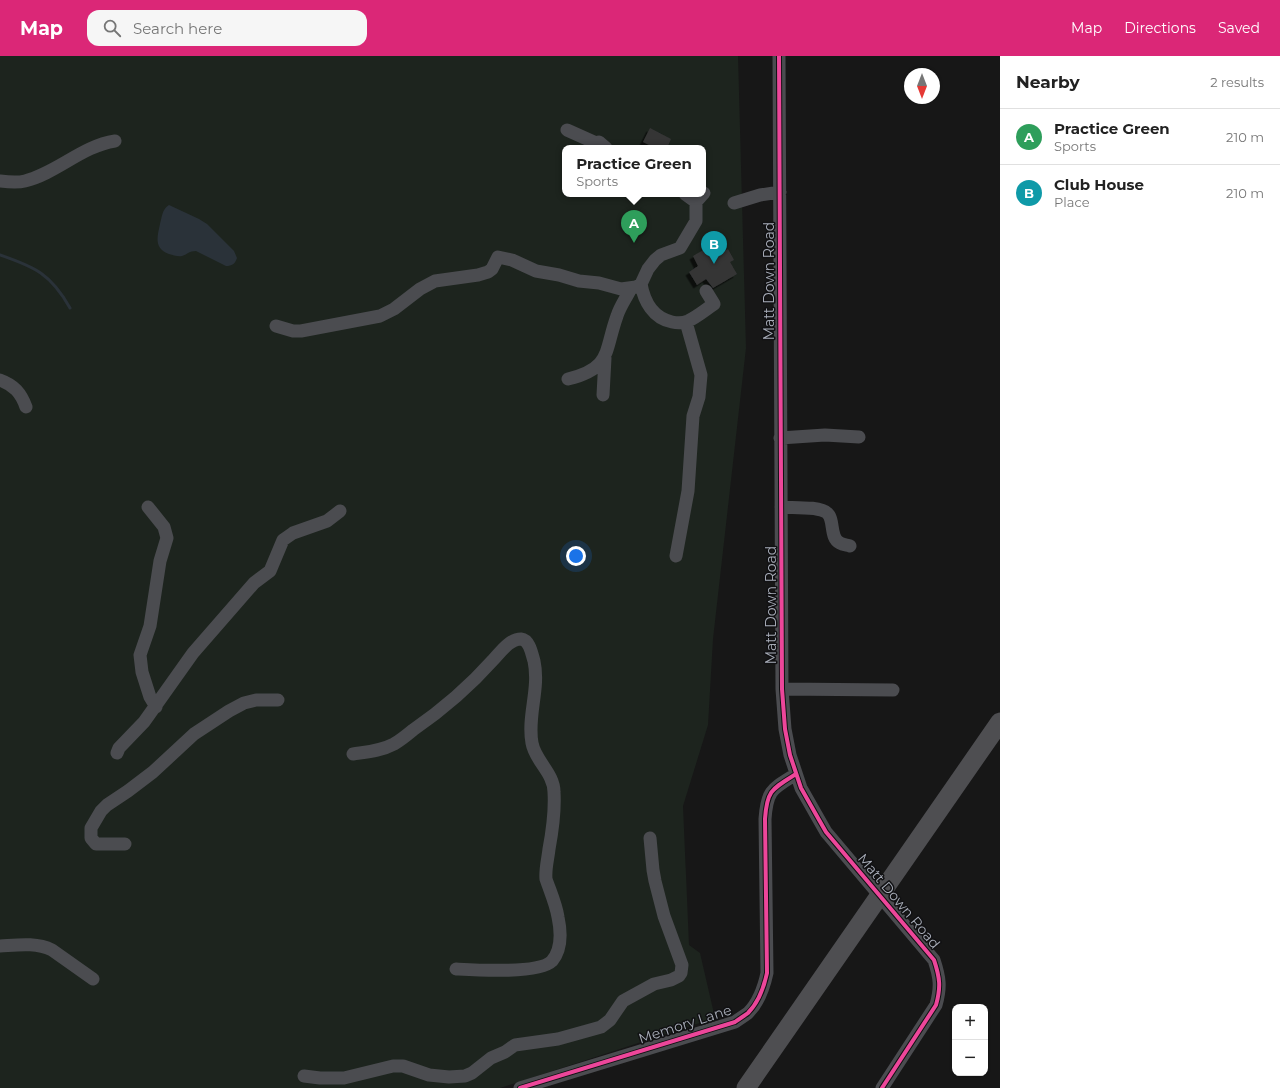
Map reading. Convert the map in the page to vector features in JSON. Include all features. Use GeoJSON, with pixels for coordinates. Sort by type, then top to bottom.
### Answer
{"type":"FeatureCollection","features":[{"type":"Feature","properties":{"kind":"highway"},"geometry":{"type":"LineString","coordinates":[[746,1088],[1000,722]]}},
{"type":"Feature","properties":{"kind":"street","name":"Matt Down Road"},"geometry":{"type":"LineString","coordinates":[[779,56],[782,689],[785,729],[790,755],[796,774],[826,832],[934,960],[940,976],[940,991],[936,1006],[882,1088]]}},
{"type":"Feature","properties":{"kind":"street"},"geometry":{"type":"LineString","coordinates":[[567,130],[596,143],[599,142],[602,145]]}},
{"type":"Feature","properties":{"kind":"street"},"geometry":{"type":"LineString","coordinates":[[0,181],[17,182],[32,179],[84,152],[115,141]]}},
{"type":"Feature","properties":{"kind":"street"},"geometry":{"type":"LineString","coordinates":[[734,203],[760,195],[780,192]]}},
{"type":"Feature","properties":{"kind":"street"},"geometry":{"type":"LineString","coordinates":[[603,395],[604,358],[617,316],[655,260],[661,255],[680,248],[696,221],[700,198]]}},
{"type":"Feature","properties":{"kind":"street"},"geometry":{"type":"LineString","coordinates":[[276,326],[293,331],[302,331],[380,316],[394,309],[420,289],[435,281],[478,275],[488,272],[498,257],[512,260],[536,271],[559,275],[579,281],[599,283],[615,288],[636,286]]}},
{"type":"Feature","properties":{"kind":"street"},"geometry":{"type":"LineString","coordinates":[[636,286],[654,313],[668,321],[676,323],[686,322],[714,304],[706,291]]}},
{"type":"Feature","properties":{"kind":"street"},"geometry":{"type":"LineString","coordinates":[[676,556],[688,490],[693,416],[702,380],[686,322]]}},
{"type":"Feature","properties":{"kind":"street"},"geometry":{"type":"LineString","coordinates":[[568,379],[587,373],[595,368],[604,358]]}},
{"type":"Feature","properties":{"kind":"street"},"geometry":{"type":"LineString","coordinates":[[0,380],[13,387],[18,392],[26,407]]}},
{"type":"Feature","properties":{"kind":"street"},"geometry":{"type":"LineString","coordinates":[[780,438],[826,435],[859,436]]}},
{"type":"Feature","properties":{"kind":"street"},"geometry":{"type":"LineString","coordinates":[[148,507],[164,527],[167,538],[160,561],[150,626],[140,655],[142,672],[150,697],[156,707]]}},
{"type":"Feature","properties":{"kind":"street"},"geometry":{"type":"LineString","coordinates":[[781,507],[818,509],[826,512],[830,515],[832,529],[836,540],[850,546]]}},
{"type":"Feature","properties":{"kind":"street"},"geometry":{"type":"LineString","coordinates":[[117,753],[119,748],[156,707],[197,648],[254,583],[270,571],[282,540],[293,533],[327,521],[340,511]]}},
{"type":"Feature","properties":{"kind":"street"},"geometry":{"type":"LineString","coordinates":[[353,754],[381,750],[394,744],[429,719],[465,689],[507,645],[514,640],[520,639],[528,643],[535,670],[535,693],[531,722],[532,744],[535,753],[549,775],[554,790],[549,849],[545,873],[559,918],[559,947],[552,961],[547,965],[537,968],[509,970],[456,970]]}},
{"type":"Feature","properties":{"kind":"street"},"geometry":{"type":"LineString","coordinates":[[782,689],[893,690]]}},
{"type":"Feature","properties":{"kind":"street"},"geometry":{"type":"LineString","coordinates":[[125,844],[96,844],[91,838],[91,828],[93,823],[107,805],[153,772],[194,734],[229,711],[250,701],[278,700]]}},
{"type":"Feature","properties":{"kind":"street","name":"Memory Lane"},"geometry":{"type":"LineString","coordinates":[[520,1088],[735,1022],[748,1013],[760,996],[765,984],[767,973],[766,802],[778,785],[796,774]]}},
{"type":"Feature","properties":{"kind":"street"},"geometry":{"type":"LineString","coordinates":[[304,1076],[344,1078],[394,1066],[403,1066],[429,1075],[449,1077],[465,1076],[472,1073],[491,1058],[515,1045],[558,1039],[601,1027],[610,1020],[624,1001],[654,984],[671,980],[679,976],[682,965],[664,916],[655,881],[650,838]]}},
{"type":"Feature","properties":{"kind":"street"},"geometry":{"type":"LineString","coordinates":[[0,946],[34,945],[46,947],[93,979]]}},
{"type":"Feature","properties":{"kind":"shaded area"},"geometry":{"type":"Polygon","coordinates":[[[0,56],[738,56],[746,348],[713,639],[708,725],[683,806],[689,945],[700,953],[715,1018],[500,1088],[0,1088],[0,56]]]}},
{"type":"Feature","properties":{"kind":"shaded area"},"geometry":{"type":"Polygon","coordinates":[[[169,205],[207,224],[234,251],[237,258],[234,263],[226,266],[196,251],[182,256],[164,252],[159,246],[158,234],[163,213],[169,205]]]}},
{"type":"Feature","properties":{"kind":"building"},"geometry":{"type":"Polygon","coordinates":[[[650,128],[671,139],[668,145],[649,145],[643,142],[650,128]]]}},
{"type":"Feature","properties":{"kind":"building"},"geometry":{"type":"Polygon","coordinates":[[[717,242],[723,252],[728,249],[734,260],[730,262],[737,274],[713,288],[706,279],[697,285],[689,272],[698,266],[693,256],[717,242]]]}},
{"type":"Feature","properties":{"kind":"waterway"},"geometry":{"type":"LineString","coordinates":[[0,255],[33,268],[49,279],[63,296],[70,308]]}},
{"type":"Feature","properties":{"kind":"cycle path"},"geometry":{"type":"LineString","coordinates":[[779,56],[782,689],[785,729],[790,755],[801,788],[826,832],[934,960],[938,972],[939,982],[939,993],[936,1005],[882,1088]]}},
{"type":"Feature","properties":{"kind":"cycle path"},"geometry":{"type":"LineString","coordinates":[[520,1088],[735,1022],[752,1009],[760,994],[767,973],[765,819],[767,802],[769,796],[776,787],[796,774]]}},
{"type":"Feature","properties":{"kind":"place","name":"Practice Green"},"geometry":{"type":"Point","coordinates":[634,243]}},
{"type":"Feature","properties":{"kind":"place","name":"Club House"},"geometry":{"type":"Point","coordinates":[714,264]}}]}
